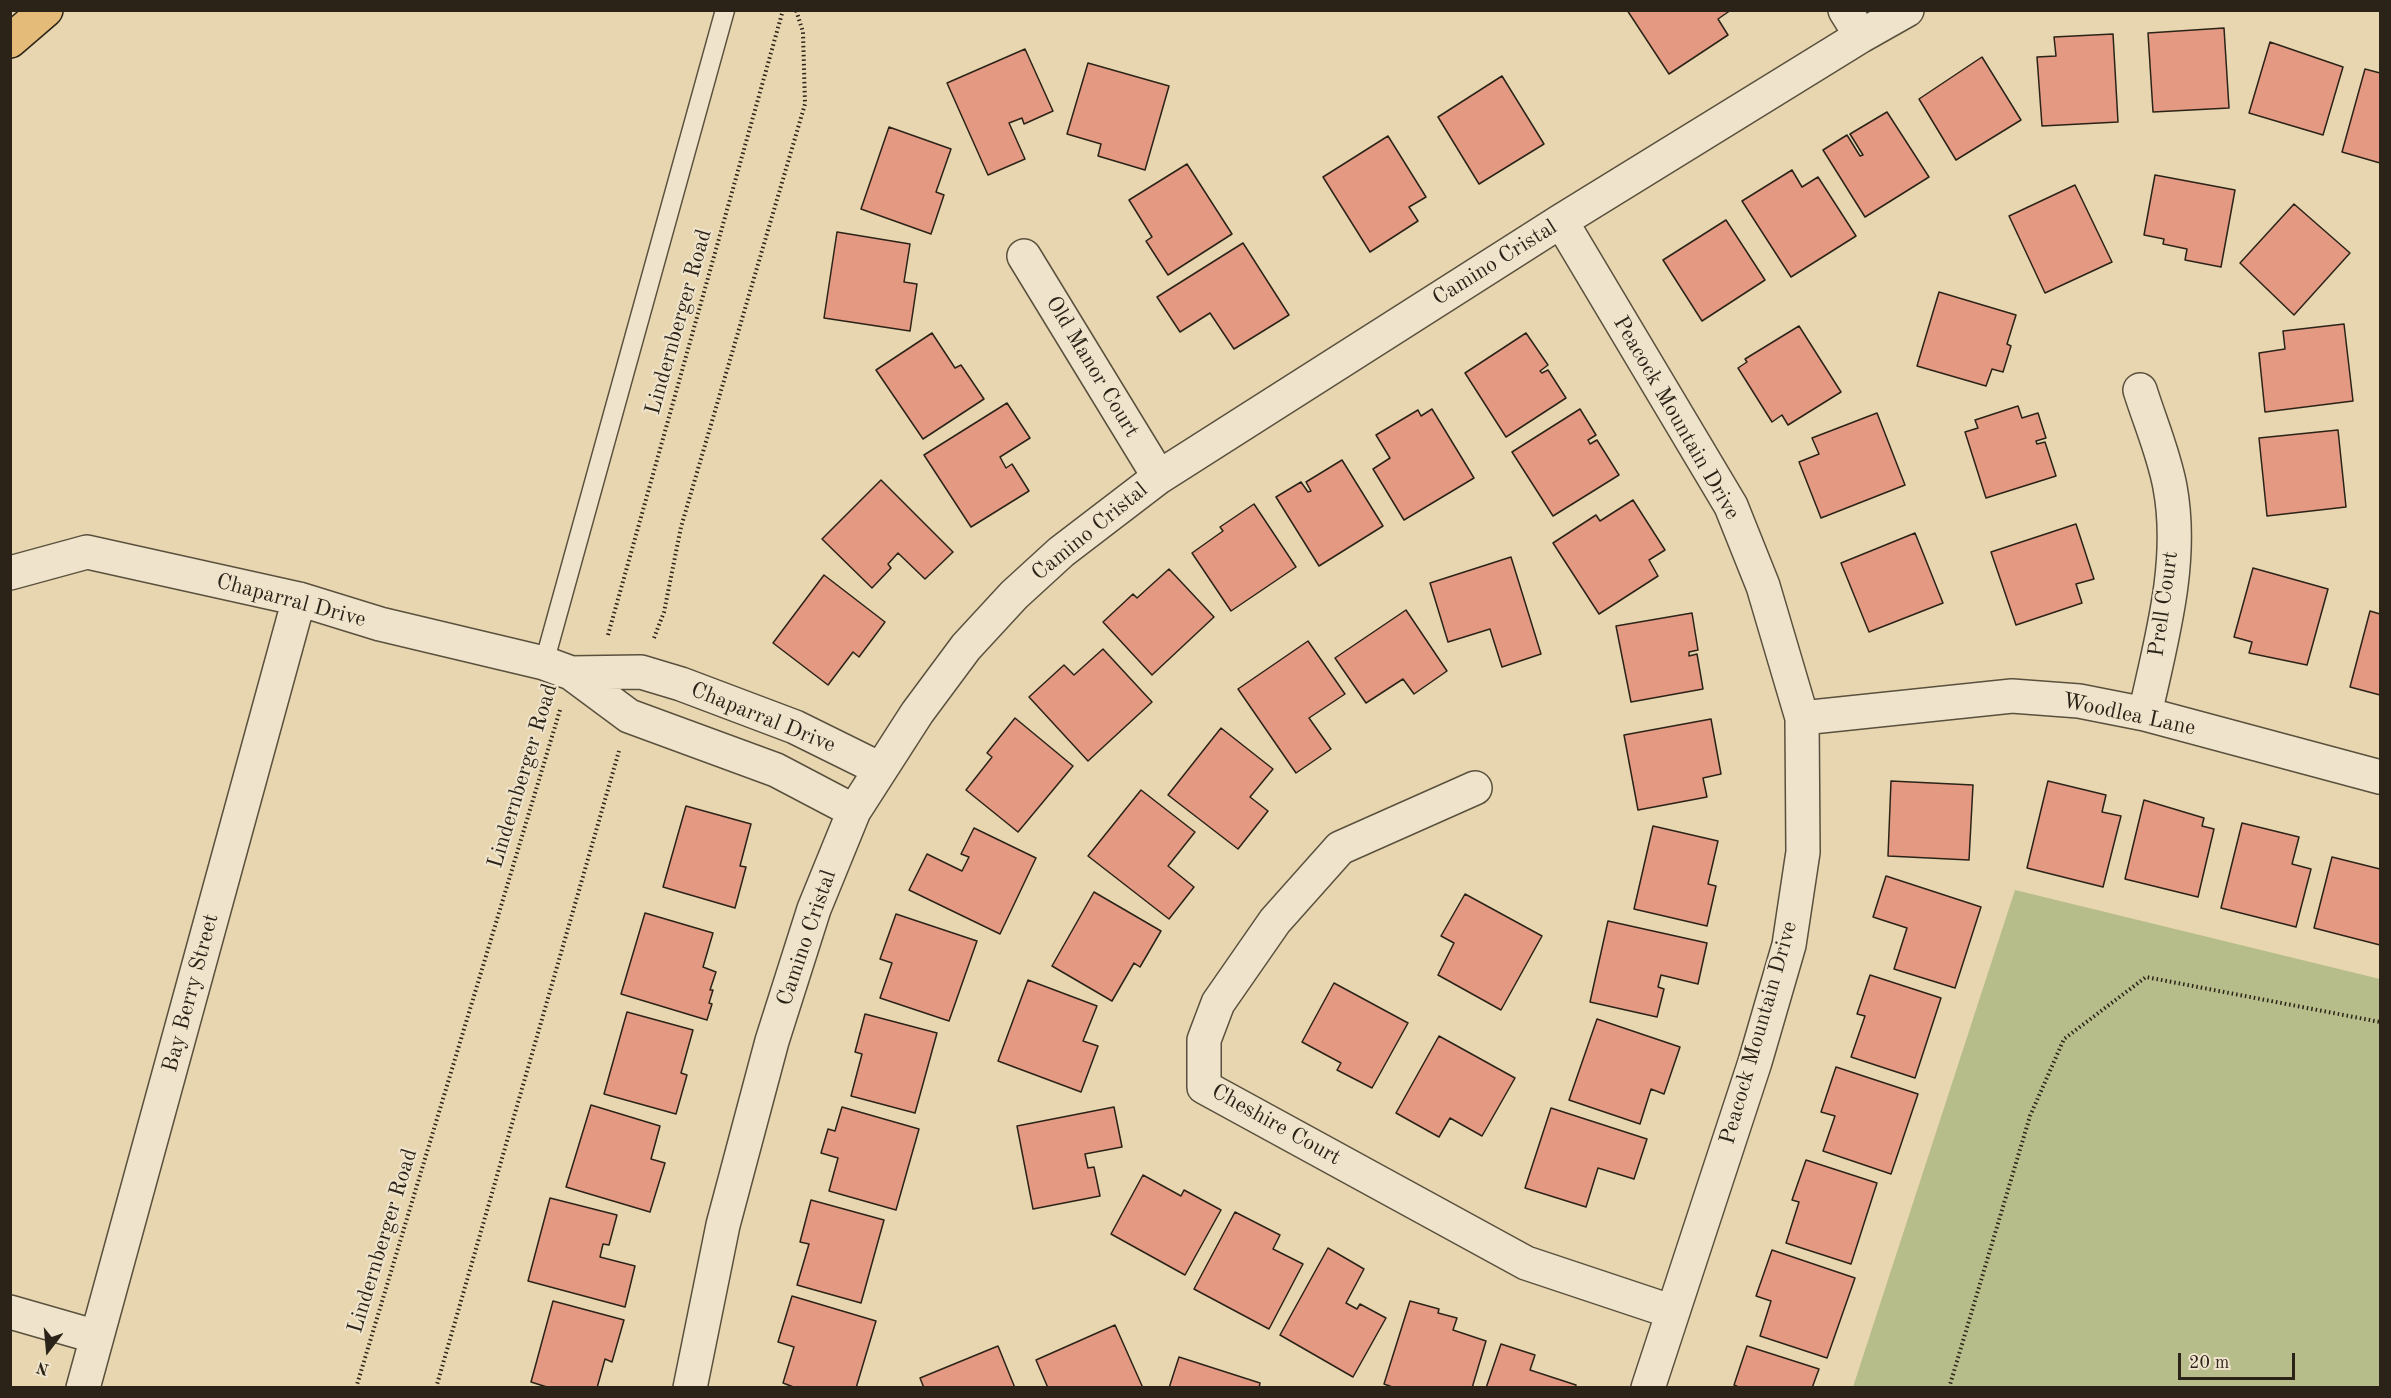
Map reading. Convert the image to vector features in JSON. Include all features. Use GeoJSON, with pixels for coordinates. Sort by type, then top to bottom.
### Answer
{"type":"FeatureCollection","features":[{"type":"Feature","properties":{"kind":"main road"},"geometry":{"type":"LineString","coordinates":[[10,41],[46,10]]}},
{"type":"Feature","properties":{"kind":"street","name":"Camino Cristal"},"geometry":{"type":"LineString","coordinates":[[690,1388],[723,1225],[772,1041],[814,909],[854,811],[880,769],[966,647],[1014,595],[1061,552],[1159,477],[1561,221],[1853,23],[1907,10]]}},
{"type":"Feature","properties":{"kind":"street","name":"Peacock Mountain Drive"},"geometry":{"type":"LineString","coordinates":[[1561,221],[1731,506],[1763,586],[1802,718],[1803,852],[1789,945],[1755,1062],[1648,1388]]}},
{"type":"Feature","properties":{"kind":"street","name":"Old Manor Court"},"geometry":{"type":"LineString","coordinates":[[1024,256],[1159,477]]}},
{"type":"Feature","properties":{"kind":"street","name":"Prell Court"},"geometry":{"type":"LineString","coordinates":[[2140,390],[2170,487],[2175,558],[2161,644],[2145,714]]}},
{"type":"Feature","properties":{"kind":"street","name":"Chaparral Drive"},"geometry":{"type":"LineString","coordinates":[[10,573],[87,552],[299,599],[380,624],[558,668],[641,672],[681,684],[795,727],[880,769]]}},
{"type":"Feature","properties":{"kind":"street","name":"Bay Berry Street"},"geometry":{"type":"LineString","coordinates":[[83,1388],[299,599]]}},
{"type":"Feature","properties":{"kind":"street","name":"Chaparral Drive"},"geometry":{"type":"LineString","coordinates":[[558,668],[629,717],[776,770],[854,811]]}},
{"type":"Feature","properties":{"kind":"street","name":"Woodlea Lane"},"geometry":{"type":"LineString","coordinates":[[1802,718],[2012,696],[2079,701],[2145,714],[2380,777]]}},
{"type":"Feature","properties":{"kind":"street","name":"Cheshire Court"},"geometry":{"type":"LineString","coordinates":[[1475,788],[1340,848],[1275,921],[1218,1003],[1204,1040],[1204,1087],[1526,1263],[1673,1311]]}},
{"type":"Feature","properties":{"kind":"street"},"geometry":{"type":"LineString","coordinates":[[10,1312],[97,1337]]}},
{"type":"Feature","properties":{"kind":"lane"},"geometry":{"type":"LineString","coordinates":[[558,668],[725,10]]}},
{"type":"Feature","properties":{"kind":"path","name":"Lindernberger Road"},"geometry":{"type":"LineString","coordinates":[[356,1388],[558,668],[608,635],[783,10]]}},
{"type":"Feature","properties":{"kind":"path"},"geometry":{"type":"LineString","coordinates":[[1949,1388],[2030,1116],[2064,1039],[2146,977],[2380,1022]]}},
{"type":"Feature","properties":{"kind":"green space"},"geometry":{"type":"Polygon","coordinates":[[[2015,890],[2380,979],[2380,1387],[1853,1387],[2015,890]]]}},
{"type":"Feature","properties":{"kind":"building"},"geometry":{"type":"Polygon","coordinates":[[[1627,10],[1731,10],[1718,19],[1728,35],[1669,74],[1627,10]]]}},
{"type":"Feature","properties":{"kind":"building"},"geometry":{"type":"Polygon","coordinates":[[[2224,28],[2229,108],[2153,112],[2148,33],[2224,28]]]}},
{"type":"Feature","properties":{"kind":"building"},"geometry":{"type":"Polygon","coordinates":[[[2113,34],[2118,122],[2042,126],[2037,57],[2056,56],[2054,37],[2113,34]]]}},
{"type":"Feature","properties":{"kind":"building"},"geometry":{"type":"Polygon","coordinates":[[[2270,42],[2343,67],[2323,135],[2249,113],[2270,42]]]}},
{"type":"Feature","properties":{"kind":"building"},"geometry":{"type":"Polygon","coordinates":[[[1025,49],[1053,111],[1024,124],[1022,118],[1009,123],[1025,159],[988,175],[947,83],[1025,49]]]}},
{"type":"Feature","properties":{"kind":"building"},"geometry":{"type":"Polygon","coordinates":[[[1982,57],[2021,120],[1956,160],[1919,99],[1982,57]]]}},
{"type":"Feature","properties":{"kind":"building"},"geometry":{"type":"Polygon","coordinates":[[[1088,63],[1169,86],[1145,170],[1098,156],[1101,144],[1067,134],[1088,63]]]}},
{"type":"Feature","properties":{"kind":"building"},"geometry":{"type":"Polygon","coordinates":[[[2365,69],[2380,73],[2380,163],[2342,152],[2365,69]]]}},
{"type":"Feature","properties":{"kind":"building"},"geometry":{"type":"Polygon","coordinates":[[[1502,76],[1544,144],[1479,184],[1438,117],[1502,76]]]}},
{"type":"Feature","properties":{"kind":"building"},"geometry":{"type":"Polygon","coordinates":[[[1887,112],[1929,177],[1865,217],[1823,150],[1847,135],[1860,156],[1863,155],[1850,134],[1887,112]]]}},
{"type":"Feature","properties":{"kind":"building"},"geometry":{"type":"Polygon","coordinates":[[[889,127],[951,149],[936,192],[944,195],[931,234],[861,209],[889,127]]]}},
{"type":"Feature","properties":{"kind":"building"},"geometry":{"type":"Polygon","coordinates":[[[1388,136],[1426,197],[1409,207],[1418,221],[1370,252],[1323,177],[1388,136]]]}},
{"type":"Feature","properties":{"kind":"building"},"geometry":{"type":"Polygon","coordinates":[[[1187,164],[1232,234],[1168,275],[1146,241],[1152,237],[1129,200],[1187,164]]]}},
{"type":"Feature","properties":{"kind":"building"},"geometry":{"type":"Polygon","coordinates":[[[1792,170],[1802,187],[1818,177],[1856,236],[1791,277],[1742,201],[1792,170]]]}},
{"type":"Feature","properties":{"kind":"building"},"geometry":{"type":"Polygon","coordinates":[[[2155,175],[2235,190],[2221,267],[2185,260],[2187,249],[2163,244],[2164,239],[2144,235],[2155,175]]]}},
{"type":"Feature","properties":{"kind":"building"},"geometry":{"type":"Polygon","coordinates":[[[2075,185],[2112,262],[2045,293],[2009,216],[2075,185]]]}},
{"type":"Feature","properties":{"kind":"building"},"geometry":{"type":"Polygon","coordinates":[[[2294,204],[2350,253],[2294,315],[2240,263],[2294,204]]]}},
{"type":"Feature","properties":{"kind":"building"},"geometry":{"type":"Polygon","coordinates":[[[1726,220],[1765,280],[1702,321],[1663,260],[1726,220]]]}},
{"type":"Feature","properties":{"kind":"building"},"geometry":{"type":"Polygon","coordinates":[[[837,232],[910,244],[904,282],[917,284],[910,331],[824,318],[837,232]]]}},
{"type":"Feature","properties":{"kind":"building"},"geometry":{"type":"Polygon","coordinates":[[[1243,243],[1289,315],[1234,349],[1210,313],[1180,332],[1157,297],[1243,243]]]}},
{"type":"Feature","properties":{"kind":"building"},"geometry":{"type":"Polygon","coordinates":[[[1939,292],[2016,315],[2007,344],[2011,346],[2003,372],[1992,369],[1986,386],[1917,366],[1939,292]]]}},
{"type":"Feature","properties":{"kind":"building"},"geometry":{"type":"Polygon","coordinates":[[[2344,324],[2353,401],[2265,412],[2259,353],[2285,349],[2283,331],[2344,324]]]}},
{"type":"Feature","properties":{"kind":"building"},"geometry":{"type":"Polygon","coordinates":[[[1799,326],[1841,392],[1788,425],[1782,415],[1772,422],[1738,368],[1747,362],[1745,359],[1799,326]]]}},
{"type":"Feature","properties":{"kind":"building"},"geometry":{"type":"Polygon","coordinates":[[[932,333],[955,368],[961,365],[984,399],[923,439],[876,370],[932,333]]]}},
{"type":"Feature","properties":{"kind":"building"},"geometry":{"type":"Polygon","coordinates":[[[1526,333],[1548,365],[1540,371],[1542,373],[1548,370],[1566,398],[1506,437],[1465,373],[1526,333]]]}},
{"type":"Feature","properties":{"kind":"building"},"geometry":{"type":"Polygon","coordinates":[[[1007,403],[1030,438],[1000,457],[1006,468],[1012,464],[1029,491],[971,527],[924,455],[1007,403]]]}},
{"type":"Feature","properties":{"kind":"building"},"geometry":{"type":"Polygon","coordinates":[[[2018,406],[2022,418],[2038,413],[2046,438],[2036,441],[2037,444],[2045,442],[2056,476],[1986,498],[1965,432],[1978,428],[1975,420],[2018,406]]]}},
{"type":"Feature","properties":{"kind":"building"},"geometry":{"type":"Polygon","coordinates":[[[1432,409],[1474,478],[1404,520],[1373,469],[1390,458],[1376,435],[1418,410],[1421,416],[1432,409]]]}},
{"type":"Feature","properties":{"kind":"building"},"geometry":{"type":"Polygon","coordinates":[[[1580,409],[1596,435],[1588,440],[1590,444],[1597,440],[1619,475],[1553,516],[1512,452],[1580,409]]]}},
{"type":"Feature","properties":{"kind":"building"},"geometry":{"type":"Polygon","coordinates":[[[1877,413],[1905,485],[1821,518],[1799,462],[1819,454],[1812,438],[1877,413]]]}},
{"type":"Feature","properties":{"kind":"building"},"geometry":{"type":"Polygon","coordinates":[[[2338,430],[2346,507],[2267,516],[2259,438],[2338,430]]]}},
{"type":"Feature","properties":{"kind":"building"},"geometry":{"type":"Polygon","coordinates":[[[1342,460],[1383,526],[1319,566],[1276,497],[1301,482],[1308,492],[1311,491],[1306,482],[1342,460]]]}},
{"type":"Feature","properties":{"kind":"building"},"geometry":{"type":"Polygon","coordinates":[[[881,480],[953,552],[925,579],[898,553],[888,564],[891,568],[872,588],[822,539],[881,480]]]}},
{"type":"Feature","properties":{"kind":"building"},"geometry":{"type":"Polygon","coordinates":[[[1633,500],[1665,550],[1649,560],[1658,576],[1599,614],[1553,543],[1596,515],[1600,521],[1633,500]]]}},
{"type":"Feature","properties":{"kind":"building"},"geometry":{"type":"Polygon","coordinates":[[[1254,504],[1296,567],[1231,611],[1192,553],[1223,531],[1220,527],[1254,504]]]}},
{"type":"Feature","properties":{"kind":"building"},"geometry":{"type":"Polygon","coordinates":[[[2076,524],[2094,579],[2076,584],[2082,603],[2016,625],[1991,552],[2076,524]]]}},
{"type":"Feature","properties":{"kind":"building"},"geometry":{"type":"Polygon","coordinates":[[[1915,533],[1943,603],[1869,632],[1841,563],[1915,533]]]}},
{"type":"Feature","properties":{"kind":"building"},"geometry":{"type":"Polygon","coordinates":[[[1511,557],[1541,654],[1502,667],[1490,629],[1448,642],[1430,583],[1511,557]]]}},
{"type":"Feature","properties":{"kind":"building"},"geometry":{"type":"Polygon","coordinates":[[[2253,568],[2328,589],[2307,665],[2249,653],[2252,642],[2234,637],[2253,568]]]}},
{"type":"Feature","properties":{"kind":"building"},"geometry":{"type":"Polygon","coordinates":[[[1169,569],[1214,617],[1152,675],[1103,622],[1133,594],[1137,598],[1169,569]]]}},
{"type":"Feature","properties":{"kind":"building"},"geometry":{"type":"Polygon","coordinates":[[[824,575],[885,622],[859,657],[853,652],[828,685],[773,643],[824,575]]]}},
{"type":"Feature","properties":{"kind":"building"},"geometry":{"type":"Polygon","coordinates":[[[1406,610],[1447,671],[1414,694],[1403,679],[1366,703],[1335,658],[1406,610]]]}},
{"type":"Feature","properties":{"kind":"building"},"geometry":{"type":"Polygon","coordinates":[[[2370,611],[2380,614],[2380,695],[2350,687],[2370,611]]]}},
{"type":"Feature","properties":{"kind":"building"},"geometry":{"type":"Polygon","coordinates":[[[1692,613],[1698,650],[1689,652],[1689,656],[1697,654],[1703,689],[1631,702],[1616,626],[1692,613]]]}},
{"type":"Feature","properties":{"kind":"building"},"geometry":{"type":"Polygon","coordinates":[[[1308,641],[1345,694],[1309,718],[1331,749],[1296,773],[1238,689],[1308,641]]]}},
{"type":"Feature","properties":{"kind":"building"},"geometry":{"type":"Polygon","coordinates":[[[1103,649],[1152,702],[1088,761],[1029,697],[1064,665],[1074,675],[1103,649]]]}},
{"type":"Feature","properties":{"kind":"building"},"geometry":{"type":"Polygon","coordinates":[[[1015,718],[1073,766],[1018,832],[966,790],[992,757],[987,753],[1015,718]]]}},
{"type":"Feature","properties":{"kind":"building"},"geometry":{"type":"Polygon","coordinates":[[[1711,719],[1721,774],[1703,778],[1707,797],[1638,810],[1624,735],[1711,719]]]}},
{"type":"Feature","properties":{"kind":"building"},"geometry":{"type":"Polygon","coordinates":[[[1221,728],[1273,769],[1250,797],[1268,811],[1238,849],[1168,795],[1221,728]]]}},
{"type":"Feature","properties":{"kind":"building"},"geometry":{"type":"Polygon","coordinates":[[[1891,781],[1973,785],[1969,860],[1888,856],[1891,781]]]}},
{"type":"Feature","properties":{"kind":"building"},"geometry":{"type":"Polygon","coordinates":[[[2048,781],[2106,795],[2102,812],[2121,816],[2103,887],[2027,868],[2048,781]]]}},
{"type":"Feature","properties":{"kind":"building"},"geometry":{"type":"Polygon","coordinates":[[[1141,790],[1195,832],[1168,866],[1194,887],[1169,919],[1088,856],[1141,790]]]}},
{"type":"Feature","properties":{"kind":"building"},"geometry":{"type":"Polygon","coordinates":[[[2144,800],[2204,818],[2202,826],[2214,829],[2198,897],[2125,879],[2144,800]]]}},
{"type":"Feature","properties":{"kind":"building"},"geometry":{"type":"Polygon","coordinates":[[[686,806],[751,824],[740,866],[746,867],[735,908],[663,887],[686,806]]]}},
{"type":"Feature","properties":{"kind":"building"},"geometry":{"type":"Polygon","coordinates":[[[2242,823],[2299,837],[2292,864],[2311,869],[2296,927],[2221,908],[2242,823]]]}},
{"type":"Feature","properties":{"kind":"building"},"geometry":{"type":"Polygon","coordinates":[[[1653,826],[1718,841],[1708,884],[1716,886],[1707,926],[1634,909],[1653,826]]]}},
{"type":"Feature","properties":{"kind":"building"},"geometry":{"type":"Polygon","coordinates":[[[974,828],[1036,858],[1000,934],[909,890],[927,854],[962,871],[969,857],[961,854],[974,828]]]}},
{"type":"Feature","properties":{"kind":"building"},"geometry":{"type":"Polygon","coordinates":[[[2332,857],[2380,869],[2380,945],[2314,928],[2332,857]]]}},
{"type":"Feature","properties":{"kind":"building"},"geometry":{"type":"Polygon","coordinates":[[[1886,876],[1981,907],[1955,988],[1894,969],[1907,928],[1873,917],[1886,876]]]}},
{"type":"Feature","properties":{"kind":"building"},"geometry":{"type":"Polygon","coordinates":[[[1094,892],[1161,931],[1140,967],[1134,963],[1112,1001],[1052,966],[1094,892]]]}},
{"type":"Feature","properties":{"kind":"building"},"geometry":{"type":"Polygon","coordinates":[[[1465,894],[1542,936],[1501,1010],[1438,975],[1454,943],[1441,936],[1465,894]]]}},
{"type":"Feature","properties":{"kind":"building"},"geometry":{"type":"Polygon","coordinates":[[[645,913],[713,933],[703,967],[716,972],[710,990],[713,990],[709,1003],[712,1004],[707,1020],[621,994],[645,913]]]}},
{"type":"Feature","properties":{"kind":"building"},"geometry":{"type":"Polygon","coordinates":[[[896,914],[977,941],[949,1021],[880,998],[892,963],[880,959],[896,914]]]}},
{"type":"Feature","properties":{"kind":"building"},"geometry":{"type":"Polygon","coordinates":[[[1608,921],[1707,943],[1698,984],[1661,975],[1658,987],[1664,989],[1657,1017],[1590,1002],[1608,921]]]}},
{"type":"Feature","properties":{"kind":"building"},"geometry":{"type":"Polygon","coordinates":[[[1870,975],[1941,998],[1915,1078],[1851,1057],[1865,1016],[1857,1014],[1870,975]]]}},
{"type":"Feature","properties":{"kind":"building"},"geometry":{"type":"Polygon","coordinates":[[[1028,980],[1097,1006],[1083,1041],[1098,1046],[1081,1092],[998,1061],[1028,980]]]}},
{"type":"Feature","properties":{"kind":"building"},"geometry":{"type":"Polygon","coordinates":[[[1334,983],[1408,1023],[1372,1088],[1337,1070],[1341,1063],[1302,1042],[1334,983]]]}},
{"type":"Feature","properties":{"kind":"building"},"geometry":{"type":"Polygon","coordinates":[[[627,1012],[693,1030],[681,1073],[687,1075],[676,1114],[604,1094],[627,1012]]]}},
{"type":"Feature","properties":{"kind":"building"},"geometry":{"type":"Polygon","coordinates":[[[865,1014],[937,1033],[915,1113],[851,1096],[862,1054],[855,1052],[865,1014]]]}},
{"type":"Feature","properties":{"kind":"building"},"geometry":{"type":"Polygon","coordinates":[[[1597,1019],[1680,1047],[1664,1094],[1651,1089],[1640,1124],[1569,1100],[1597,1019]]]}},
{"type":"Feature","properties":{"kind":"building"},"geometry":{"type":"Polygon","coordinates":[[[1439,1036],[1515,1078],[1482,1136],[1450,1118],[1439,1137],[1396,1113],[1439,1036]]]}},
{"type":"Feature","properties":{"kind":"building"},"geometry":{"type":"Polygon","coordinates":[[[1836,1067],[1918,1094],[1891,1174],[1823,1151],[1835,1116],[1821,1112],[1836,1067]]]}},
{"type":"Feature","properties":{"kind":"building"},"geometry":{"type":"Polygon","coordinates":[[[591,1105],[660,1126],[651,1159],[665,1163],[650,1212],[566,1187],[591,1105]]]}},
{"type":"Feature","properties":{"kind":"building"},"geometry":{"type":"Polygon","coordinates":[[[842,1107],[919,1129],[896,1210],[829,1191],[838,1158],[821,1153],[828,1129],[835,1131],[842,1107]]]}},
{"type":"Feature","properties":{"kind":"building"},"geometry":{"type":"Polygon","coordinates":[[[1114,1107],[1122,1147],[1085,1154],[1088,1168],[1094,1167],[1100,1196],[1033,1209],[1017,1126],[1114,1107]]]}},
{"type":"Feature","properties":{"kind":"building"},"geometry":{"type":"Polygon","coordinates":[[[1551,1108],[1647,1139],[1634,1179],[1598,1168],[1586,1207],[1525,1188],[1551,1108]]]}},
{"type":"Feature","properties":{"kind":"building"},"geometry":{"type":"Polygon","coordinates":[[[1806,1160],[1877,1183],[1851,1264],[1786,1243],[1799,1202],[1792,1200],[1806,1160]]]}},
{"type":"Feature","properties":{"kind":"building"},"geometry":{"type":"Polygon","coordinates":[[[1143,1175],[1181,1196],[1184,1190],[1221,1210],[1185,1275],[1111,1234],[1143,1175]]]}},
{"type":"Feature","properties":{"kind":"building"},"geometry":{"type":"Polygon","coordinates":[[[550,1198],[617,1215],[609,1245],[603,1244],[600,1257],[635,1266],[625,1307],[528,1281],[550,1198]]]}},
{"type":"Feature","properties":{"kind":"building"},"geometry":{"type":"Polygon","coordinates":[[[811,1200],[884,1220],[861,1303],[797,1285],[809,1244],[800,1242],[811,1200]]]}},
{"type":"Feature","properties":{"kind":"building"},"geometry":{"type":"Polygon","coordinates":[[[1235,1212],[1280,1235],[1273,1249],[1303,1264],[1269,1329],[1194,1289],[1235,1212]]]}},
{"type":"Feature","properties":{"kind":"building"},"geometry":{"type":"Polygon","coordinates":[[[1328,1248],[1364,1269],[1346,1303],[1357,1309],[1360,1304],[1386,1318],[1353,1377],[1280,1335],[1328,1248]]]}},
{"type":"Feature","properties":{"kind":"building"},"geometry":{"type":"Polygon","coordinates":[[[1772,1250],[1855,1278],[1827,1358],[1760,1336],[1771,1301],[1756,1296],[1772,1250]]]}},
{"type":"Feature","properties":{"kind":"building"},"geometry":{"type":"Polygon","coordinates":[[[792,1296],[876,1321],[856,1388],[796,1388],[783,1383],[794,1347],[778,1342],[792,1296]]]}},
{"type":"Feature","properties":{"kind":"building"},"geometry":{"type":"Polygon","coordinates":[[[553,1301],[624,1320],[612,1362],[605,1359],[597,1388],[550,1388],[531,1382],[553,1301]]]}},
{"type":"Feature","properties":{"kind":"building"},"geometry":{"type":"Polygon","coordinates":[[[1410,1301],[1439,1309],[1438,1313],[1457,1318],[1453,1330],[1486,1341],[1472,1388],[1395,1388],[1384,1384],[1410,1301]]]}},
{"type":"Feature","properties":{"kind":"building"},"geometry":{"type":"Polygon","coordinates":[[[1115,1325],[1143,1388],[1048,1388],[1036,1360],[1115,1325]]]}},
{"type":"Feature","properties":{"kind":"building"},"geometry":{"type":"Polygon","coordinates":[[[1501,1344],[1535,1355],[1530,1370],[1576,1385],[1575,1388],[1486,1388],[1501,1344]]]}},
{"type":"Feature","properties":{"kind":"building"},"geometry":{"type":"Polygon","coordinates":[[[998,1346],[1015,1388],[924,1388],[920,1378],[998,1346]]]}},
{"type":"Feature","properties":{"kind":"building"},"geometry":{"type":"Polygon","coordinates":[[[1747,1346],[1819,1369],[1812,1388],[1741,1388],[1734,1385],[1747,1346]]]}},
{"type":"Feature","properties":{"kind":"building"},"geometry":{"type":"Polygon","coordinates":[[[1179,1357],[1260,1383],[1259,1388],[1169,1388],[1179,1357]]]}}]}
